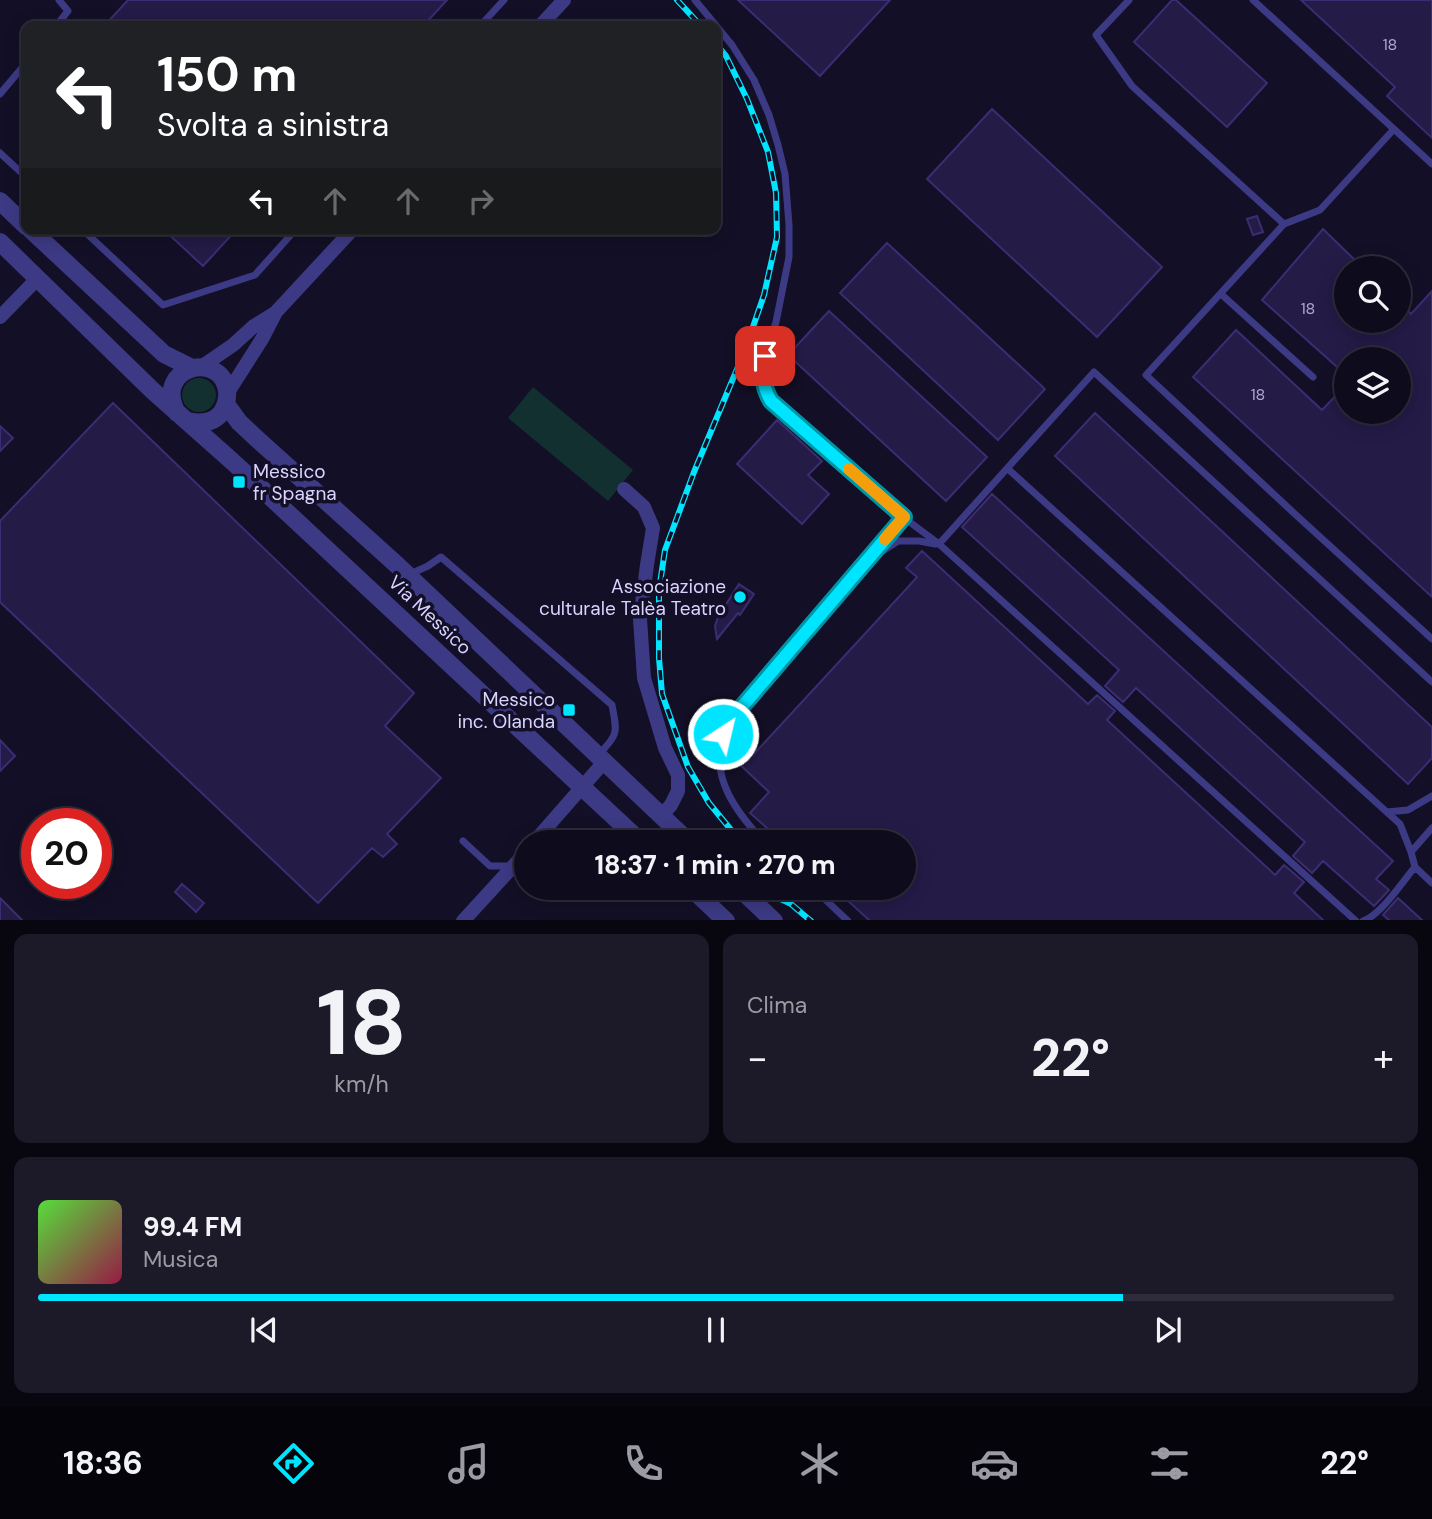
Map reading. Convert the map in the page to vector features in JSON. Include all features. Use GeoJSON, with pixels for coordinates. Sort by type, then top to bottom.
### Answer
{"type":"FeatureCollection","features":[{"type":"Feature","properties":{"kind":"street"},"geometry":{"type":"LineString","coordinates":[[545,21],[564,0]]}},
{"type":"Feature","properties":{"kind":"street","name":"Via Messico"},"geometry":{"type":"LineString","coordinates":[[0,201],[21,221]]}},
{"type":"Feature","properties":{"kind":"street","name":"Via Messico"},"geometry":{"type":"LineString","coordinates":[[36,235],[164,354],[196,367],[209,368],[222,378],[227,399],[239,422],[408,575],[678,830]]}},
{"type":"Feature","properties":{"kind":"street"},"geometry":{"type":"LineString","coordinates":[[276,312],[220,414],[211,421],[200,424],[182,417],[173,405],[171,396],[172,386],[177,378],[183,372],[233,345],[254,326],[276,312],[347,235]]}},
{"type":"Feature","properties":{"kind":"street","name":"Via Messico"},"geometry":{"type":"LineString","coordinates":[[0,243],[182,417],[629,830]]}},
{"type":"Feature","properties":{"kind":"street"},"geometry":{"type":"LineString","coordinates":[[0,317],[37,279]]}},
{"type":"Feature","properties":{"kind":"street"},"geometry":{"type":"LineString","coordinates":[[624,489],[644,507],[653,528],[640,620],[644,678],[665,748],[678,775],[678,791],[662,815]]}},
{"type":"Feature","properties":{"kind":"street"},"geometry":{"type":"LineString","coordinates":[[544,830],[583,786],[602,758]]}},
{"type":"Feature","properties":{"kind":"street"},"geometry":{"type":"LineString","coordinates":[[463,920],[514,866]]}},
{"type":"Feature","properties":{"kind":"street"},"geometry":{"type":"LineString","coordinates":[[704,900],[726,920]]}},
{"type":"Feature","properties":{"kind":"street"},"geometry":{"type":"LineString","coordinates":[[752,900],[774,920]]}},
{"type":"Feature","properties":{"kind":"lane"},"geometry":{"type":"LineString","coordinates":[[59,0],[68,11],[60,21]]}},
{"type":"Feature","properties":{"kind":"lane"},"geometry":{"type":"LineString","coordinates":[[485,21],[504,0]]}},
{"type":"Feature","properties":{"kind":"lane"},"geometry":{"type":"LineString","coordinates":[[695,0],[712,21]]}},
{"type":"Feature","properties":{"kind":"lane"},"geometry":{"type":"LineString","coordinates":[[1129,0],[1096,35],[1132,86],[1284,224]]}},
{"type":"Feature","properties":{"kind":"lane"},"geometry":{"type":"LineString","coordinates":[[1253,0],[1432,164]]}},
{"type":"Feature","properties":{"kind":"lane"},"geometry":{"type":"LineString","coordinates":[[721,32],[754,80],[769,115],[785,174],[789,257],[776,322],[765,356],[763,381],[771,401],[904,517],[939,544],[1356,920]]}},
{"type":"Feature","properties":{"kind":"lane"},"geometry":{"type":"LineString","coordinates":[[0,94],[21,68]]}},
{"type":"Feature","properties":{"kind":"lane"},"geometry":{"type":"LineString","coordinates":[[1394,129],[1320,210],[1284,224],[1146,375],[1432,639]]}},
{"type":"Feature","properties":{"kind":"lane"},"geometry":{"type":"LineString","coordinates":[[0,153],[21,172]]}},
{"type":"Feature","properties":{"kind":"lane"},"geometry":{"type":"LineString","coordinates":[[88,235],[163,305],[255,275],[291,235]]}},
{"type":"Feature","properties":{"kind":"lane"},"geometry":{"type":"LineString","coordinates":[[1221,295],[1313,377]]}},
{"type":"Feature","properties":{"kind":"lane"},"geometry":{"type":"LineString","coordinates":[[939,544],[1094,372],[1432,682]]}},
{"type":"Feature","properties":{"kind":"lane"},"geometry":{"type":"LineString","coordinates":[[1009,469],[1400,824],[1415,867],[1432,883]]}},
{"type":"Feature","properties":{"kind":"lane"},"geometry":{"type":"LineString","coordinates":[[754,830],[735,807],[723,786],[719,761],[723,734],[734,716],[904,517]]}},
{"type":"Feature","properties":{"kind":"lane"},"geometry":{"type":"LineString","coordinates":[[867,561],[898,541],[939,544]]}},
{"type":"Feature","properties":{"kind":"lane"},"geometry":{"type":"LineString","coordinates":[[408,575],[428,566],[441,556],[612,705],[617,729],[602,758]]}},
{"type":"Feature","properties":{"kind":"lane"},"geometry":{"type":"LineString","coordinates":[[1387,812],[1408,810],[1432,796]]}},
{"type":"Feature","properties":{"kind":"lane"},"geometry":{"type":"LineString","coordinates":[[1411,852],[1432,828]]}},
{"type":"Feature","properties":{"kind":"lane"},"geometry":{"type":"LineString","coordinates":[[463,841],[490,866],[514,866]]}},
{"type":"Feature","properties":{"kind":"lane"},"geometry":{"type":"LineString","coordinates":[[1363,920],[1378,911],[1415,867]]}},
{"type":"Feature","properties":{"kind":"lane"},"geometry":{"type":"LineString","coordinates":[[826,900],[848,920]]}},
{"type":"Feature","properties":{"kind":"green space"},"geometry":{"type":"Polygon","coordinates":[[[199,378],[211,383],[216,395],[211,407],[199,412],[187,407],[182,395],[187,383],[199,378]]]}},
{"type":"Feature","properties":{"kind":"green space"},"geometry":{"type":"Polygon","coordinates":[[[533,387],[633,470],[608,501],[508,418],[533,387]]]}},
{"type":"Feature","properties":{"kind":"building"},"geometry":{"type":"Polygon","coordinates":[[[128,0],[447,0],[428,21],[109,21],[128,0]]]}},
{"type":"Feature","properties":{"kind":"building"},"geometry":{"type":"Polygon","coordinates":[[[738,0],[890,0],[820,76],[738,0]]]}},
{"type":"Feature","properties":{"kind":"building"},"geometry":{"type":"Polygon","coordinates":[[[1172,0],[1176,0],[1267,83],[1227,127],[1134,42],[1172,0]]]}},
{"type":"Feature","properties":{"kind":"building"},"geometry":{"type":"Polygon","coordinates":[[[1301,0],[1432,0],[1432,138],[1387,96],[1395,87],[1301,0]]]}},
{"type":"Feature","properties":{"kind":"building"},"geometry":{"type":"Polygon","coordinates":[[[992,109],[1162,267],[1097,337],[927,179],[992,109]]]}},
{"type":"Feature","properties":{"kind":"building"},"geometry":{"type":"Polygon","coordinates":[[[1257,216],[1263,232],[1253,235],[1247,219],[1257,216]]]}},
{"type":"Feature","properties":{"kind":"building"},"geometry":{"type":"Polygon","coordinates":[[[1323,229],[1351,256],[1334,256],[1334,333],[1411,333],[1411,314],[1432,291],[1432,597],[1193,377],[1236,330],[1322,410],[1334,398],[1334,424],[1411,424],[1411,347],[1334,347],[1334,364],[1262,300],[1323,229]]]}},
{"type":"Feature","properties":{"kind":"building"},"geometry":{"type":"Polygon","coordinates":[[[169,235],[231,235],[203,266],[169,235]]]}},
{"type":"Feature","properties":{"kind":"building"},"geometry":{"type":"Polygon","coordinates":[[[887,243],[1045,389],[998,440],[840,293],[887,243]]]}},
{"type":"Feature","properties":{"kind":"building"},"geometry":{"type":"Polygon","coordinates":[[[829,311],[987,457],[946,501],[788,355],[829,311]]]}},
{"type":"Feature","properties":{"kind":"building"},"geometry":{"type":"Polygon","coordinates":[[[113,403],[414,693],[385,726],[441,778],[387,834],[397,844],[383,857],[372,848],[318,903],[0,602],[0,521],[113,403]]]}},
{"type":"Feature","properties":{"kind":"building"},"geometry":{"type":"Polygon","coordinates":[[[1095,413],[1432,727],[1432,758],[1408,784],[1055,456],[1095,413]]]}},
{"type":"Feature","properties":{"kind":"building"},"geometry":{"type":"Polygon","coordinates":[[[777,420],[822,461],[808,475],[829,494],[802,524],[737,464],[777,420]]]}},
{"type":"Feature","properties":{"kind":"building"},"geometry":{"type":"Polygon","coordinates":[[[0,426],[13,438],[0,451],[0,426]]]}},
{"type":"Feature","properties":{"kind":"building"},"geometry":{"type":"Polygon","coordinates":[[[992,494],[1393,861],[1376,879],[1389,890],[1374,906],[1323,861],[1312,873],[1293,856],[1305,842],[1136,688],[1123,702],[1105,686],[1119,670],[962,527],[992,494]]]}},
{"type":"Feature","properties":{"kind":"building"},"geometry":{"type":"Polygon","coordinates":[[[922,551],[1088,704],[1097,695],[1115,711],[1107,720],[1275,875],[1284,865],[1304,882],[1294,893],[1323,920],[869,920],[847,900],[916,900],[916,830],[769,830],[750,813],[769,792],[734,759],[745,747],[753,755],[917,577],[906,568],[922,551]]]}},
{"type":"Feature","properties":{"kind":"building"},"geometry":{"type":"Polygon","coordinates":[[[739,584],[754,594],[740,615],[738,613],[717,639],[715,626],[718,617],[739,584]]]}},
{"type":"Feature","properties":{"kind":"building"},"geometry":{"type":"Polygon","coordinates":[[[0,740],[15,756],[0,771],[0,740]]]}},
{"type":"Feature","properties":{"kind":"building"},"geometry":{"type":"Polygon","coordinates":[[[182,884],[204,903],[196,912],[175,892],[182,884]]]}},
{"type":"Feature","properties":{"kind":"building"},"geometry":{"type":"Polygon","coordinates":[[[0,898],[22,920],[0,920],[0,898]]]}},
{"type":"Feature","properties":{"kind":"building"},"geometry":{"type":"Polygon","coordinates":[[[1398,898],[1422,920],[1389,920],[1383,915],[1398,898]]]}},
{"type":"Feature","properties":{"kind":"railway"},"geometry":{"type":"LineString","coordinates":[[677,0],[696,21]]}},
{"type":"Feature","properties":{"kind":"railway"},"geometry":{"type":"LineString","coordinates":[[721,50],[747,99],[768,152],[776,193],[777,237],[764,295],[745,350],[665,550],[659,590],[659,658],[662,694],[688,767],[709,803],[731,830]]}},
{"type":"Feature","properties":{"kind":"railway"},"geometry":{"type":"LineString","coordinates":[[783,900],[810,920]]}},
{"type":"Feature","properties":{"kind":"slow traffic"},"geometry":{"type":"LineString","coordinates":[[849,469],[904,517],[885,539]]}},
{"type":"Feature","properties":{"kind":"place","name":"Messico fr Spagna"},"geometry":{"type":"Point","coordinates":[239,482]}},
{"type":"Feature","properties":{"kind":"place","name":"Associazione culturale Talèa Teatro"},"geometry":{"type":"Point","coordinates":[740,597]}},
{"type":"Feature","properties":{"kind":"place","name":"Messico inc. Olanda"},"geometry":{"type":"Point","coordinates":[569,710]}},
{"type":"Feature","properties":{"kind":"route"},"geometry":{"type":"LineString","coordinates":[[723,734],[734,716],[904,517],[771,401],[763,381],[765,356]]}}]}
